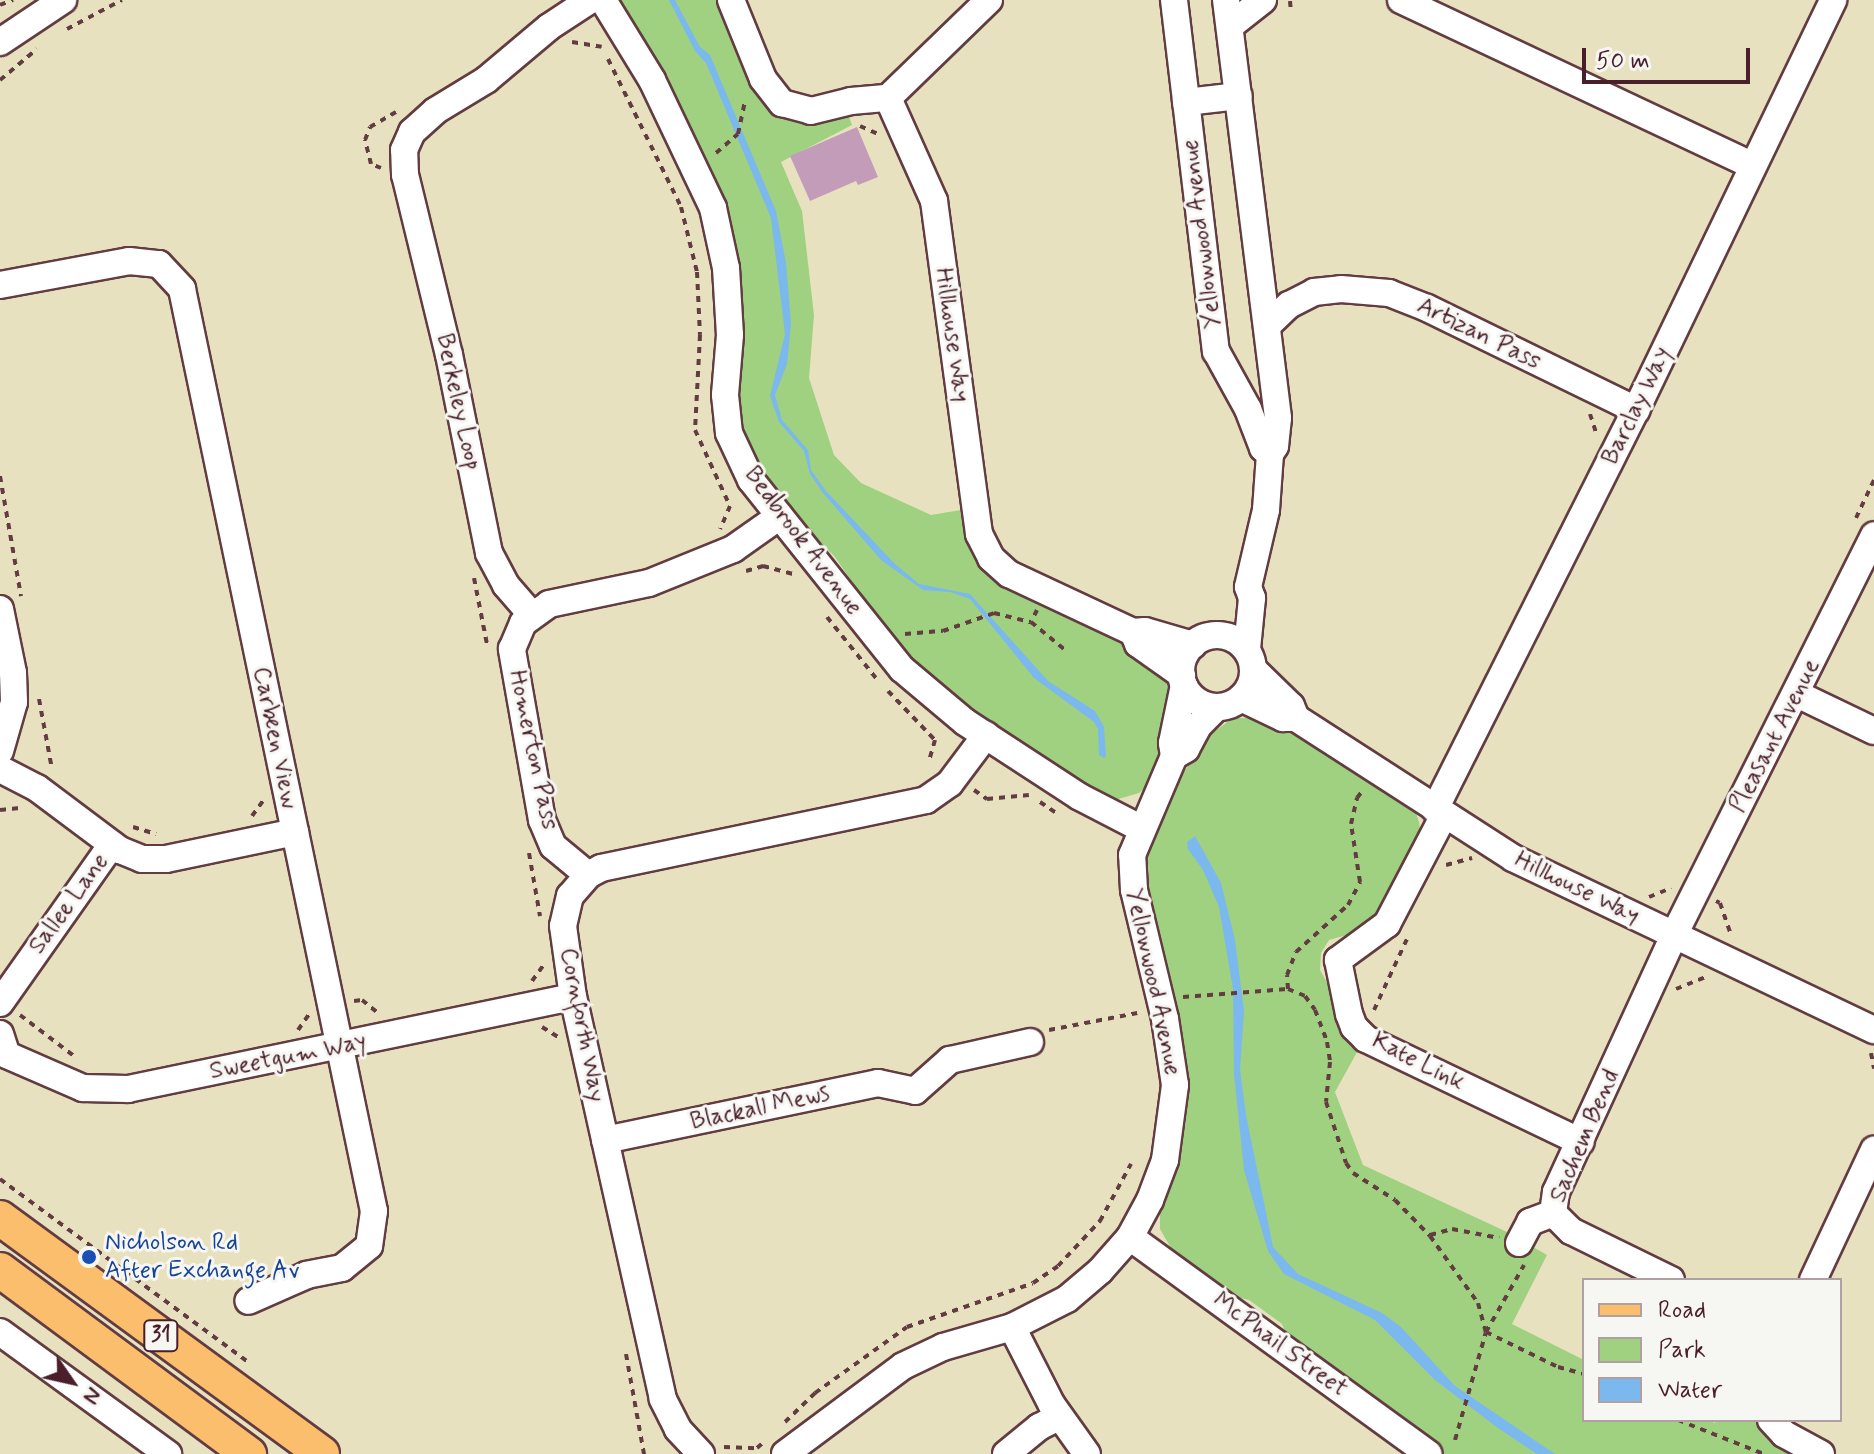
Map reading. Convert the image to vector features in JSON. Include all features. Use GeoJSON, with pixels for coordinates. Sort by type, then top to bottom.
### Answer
{"type":"FeatureCollection","features":[{"type":"Feature","properties":{"kind":"main road","name":"31"},"geometry":{"type":"LineString","coordinates":[[0,1218],[322,1454]]}},
{"type":"Feature","properties":{"kind":"main road","name":"31"},"geometry":{"type":"LineString","coordinates":[[0,1270],[249,1454]]}},
{"type":"Feature","properties":{"kind":"street"},"geometry":{"type":"LineString","coordinates":[[0,42],[63,0]]}},
{"type":"Feature","properties":{"kind":"street","name":"Berkeley Loop"},"geometry":{"type":"LineString","coordinates":[[531,614],[506,585],[489,553],[449,355],[405,175],[404,150],[412,132],[435,111],[486,80],[558,21],[590,0]]}},
{"type":"Feature","properties":{"kind":"street","name":"Bedbrook Avenue"},"geometry":{"type":"LineString","coordinates":[[603,0],[652,80],[713,208],[726,268],[730,335],[725,395],[729,433],[751,480],[902,669],[986,735],[1080,797],[1140,828]]}},
{"type":"Feature","properties":{"kind":"street"},"geometry":{"type":"LineString","coordinates":[[731,0],[763,79],[782,103],[811,111],[888,98],[989,0]]}},
{"type":"Feature","properties":{"kind":"street","name":"Yellowwood Avenue"},"geometry":{"type":"LineString","coordinates":[[1174,0],[1216,351],[1248,409],[1263,448],[1270,454]]}},
{"type":"Feature","properties":{"kind":"street"},"geometry":{"type":"LineString","coordinates":[[1248,587],[1237,595],[1228,621],[1185,655],[1183,680],[1197,700],[1229,703],[1253,679],[1250,659],[1252,598],[1248,587],[1266,510],[1270,454],[1275,446],[1278,418],[1228,13],[1263,0]]}},
{"type":"Feature","properties":{"kind":"street"},"geometry":{"type":"LineString","coordinates":[[1401,0],[1753,166]]}},
{"type":"Feature","properties":{"kind":"street","name":"Barclay Way"},"geometry":{"type":"LineString","coordinates":[[1439,812],[1833,0]]}},
{"type":"Feature","properties":{"kind":"street"},"geometry":{"type":"LineString","coordinates":[[1186,102],[1239,96]]}},
{"type":"Feature","properties":{"kind":"street","name":"Hillhouse Way"},"geometry":{"type":"LineString","coordinates":[[888,98],[934,201],[979,534],[991,558],[1009,574],[1133,632],[1205,640]]}},
{"type":"Feature","properties":{"kind":"street","name":"Carbeen View"},"geometry":{"type":"LineString","coordinates":[[0,285],[129,261],[159,264],[182,289],[374,1211],[369,1246],[342,1268],[307,1275],[248,1301]]}},
{"type":"Feature","properties":{"kind":"street","name":"Artizan Pass"},"geometry":{"type":"LineString","coordinates":[[1261,266],[1283,284],[1314,292],[1367,290],[1404,298],[1636,410]]}},
{"type":"Feature","properties":{"kind":"street"},"geometry":{"type":"LineString","coordinates":[[1268,325],[1289,305],[1314,292]]}},
{"type":"Feature","properties":{"kind":"street"},"geometry":{"type":"LineString","coordinates":[[531,614],[549,604],[649,583],[727,551],[780,516]]}},
{"type":"Feature","properties":{"kind":"street","name":"Pleasant Avenue"},"geometry":{"type":"LineString","coordinates":[[1674,935],[1797,694],[1864,528]]}},
{"type":"Feature","properties":{"kind":"street"},"geometry":{"type":"LineString","coordinates":[[0,751],[14,702],[6,608]]}},
{"type":"Feature","properties":{"kind":"street","name":"Homerton Pass"},"geometry":{"type":"LineString","coordinates":[[531,614],[523,623],[512,649],[542,820],[553,846],[588,875]]}},
{"type":"Feature","properties":{"kind":"street","name":"Hillhouse Way"},"geometry":{"type":"LineString","coordinates":[[1133,632],[1138,644],[1183,680]]}},
{"type":"Feature","properties":{"kind":"street"},"geometry":{"type":"LineString","coordinates":[[1205,640],[1230,637],[1250,659]]}},
{"type":"Feature","properties":{"kind":"street","name":"Hillhouse Way"},"geometry":{"type":"LineString","coordinates":[[1250,659],[1291,706],[1296,718]]}},
{"type":"Feature","properties":{"kind":"street","name":"Yellowwood Avenue"},"geometry":{"type":"LineString","coordinates":[[785,1454],[903,1366],[943,1347],[1012,1327],[1067,1299],[1100,1271],[1130,1237],[1165,1160],[1175,1085],[1165,1019],[1131,874],[1132,855],[1140,828],[1174,756],[1172,743],[1183,680]]}},
{"type":"Feature","properties":{"kind":"street"},"geometry":{"type":"LineString","coordinates":[[1797,694],[1874,731]]}},
{"type":"Feature","properties":{"kind":"street","name":"Hillhouse Way"},"geometry":{"type":"LineString","coordinates":[[1229,703],[1283,718],[1296,718],[1513,858],[1674,935],[1724,946],[1874,1030]]}},
{"type":"Feature","properties":{"kind":"street","name":"Yellowwood Avenue"},"geometry":{"type":"LineString","coordinates":[[1174,756],[1186,749],[1199,725],[1229,703]]}},
{"type":"Feature","properties":{"kind":"street"},"geometry":{"type":"LineString","coordinates":[[588,875],[601,868],[926,800],[955,776],[986,735]]}},
{"type":"Feature","properties":{"kind":"street"},"geometry":{"type":"LineString","coordinates":[[0,769],[121,836],[142,859],[166,859],[295,832]]}},
{"type":"Feature","properties":{"kind":"street","name":"Kate Link"},"geometry":{"type":"LineString","coordinates":[[1439,812],[1387,924],[1338,960],[1349,1014],[1361,1034],[1581,1142]]}},
{"type":"Feature","properties":{"kind":"street","name":"Sallee Lane"},"geometry":{"type":"LineString","coordinates":[[0,1002],[121,836]]}},
{"type":"Feature","properties":{"kind":"street","name":"Cornforth Way"},"geometry":{"type":"LineString","coordinates":[[588,875],[570,896],[563,926],[573,997],[663,1399],[678,1429],[701,1454]]}},
{"type":"Feature","properties":{"kind":"street","name":"Sachem Bend"},"geometry":{"type":"LineString","coordinates":[[1667,1278],[1571,1231],[1553,1213],[1556,1192],[1674,935]]}},
{"type":"Feature","properties":{"kind":"street","name":"Sweetgum Way"},"geometry":{"type":"LineString","coordinates":[[4,1045],[83,1088],[128,1089],[573,997]]}},
{"type":"Feature","properties":{"kind":"street","name":"Blackall Mews"},"geometry":{"type":"LineString","coordinates":[[605,1140],[878,1083],[915,1091],[950,1060],[1027,1042]]}},
{"type":"Feature","properties":{"kind":"street"},"geometry":{"type":"LineString","coordinates":[[1814,1278],[1867,1182],[1874,1150]]}},
{"type":"Feature","properties":{"kind":"street"},"geometry":{"type":"LineString","coordinates":[[1518,1246],[1530,1222],[1553,1213]]}},
{"type":"Feature","properties":{"kind":"street","name":"McPhail Street"},"geometry":{"type":"LineString","coordinates":[[1130,1237],[1429,1454]]}},
{"type":"Feature","properties":{"kind":"street"},"geometry":{"type":"LineString","coordinates":[[1012,1327],[1059,1417],[1087,1454]]}},
{"type":"Feature","properties":{"kind":"street"},"geometry":{"type":"LineString","coordinates":[[0,1332],[168,1454]]}},
{"type":"Feature","properties":{"kind":"street"},"geometry":{"type":"LineString","coordinates":[[1006,1454],[1039,1427],[1059,1417]]}},
{"type":"Feature","properties":{"kind":"street","name":"Yellowwood Avenue"},"geometry":{"type":"LineString","coordinates":[[807,1454],[833,1420]]}},
{"type":"Feature","properties":{"kind":"street"},"geometry":{"type":"LineString","coordinates":[[1773,1422],[1784,1434],[1821,1454]]}},
{"type":"Feature","properties":{"kind":"path"},"geometry":{"type":"LineString","coordinates":[[0,5],[13,0]]}},
{"type":"Feature","properties":{"kind":"path"},"geometry":{"type":"LineString","coordinates":[[62,31],[122,0]]}},
{"type":"Feature","properties":{"kind":"path"},"geometry":{"type":"LineString","coordinates":[[1290,1],[1291,12]]}},
{"type":"Feature","properties":{"kind":"path"},"geometry":{"type":"LineString","coordinates":[[558,21],[570,42],[602,46],[681,207],[698,287],[700,335],[695,430],[730,506],[716,538],[743,572],[763,566],[796,575],[805,587]]}},
{"type":"Feature","properties":{"kind":"path"},"geometry":{"type":"LineString","coordinates":[[0,80],[40,46]]}},
{"type":"Feature","properties":{"kind":"path"},"geometry":{"type":"LineString","coordinates":[[716,153],[738,134],[745,102]]}},
{"type":"Feature","properties":{"kind":"path"},"geometry":{"type":"LineString","coordinates":[[392,174],[371,164],[365,140],[370,127],[408,105]]}},
{"type":"Feature","properties":{"kind":"path"},"geometry":{"type":"LineString","coordinates":[[1591,388],[1581,407],[1588,411],[1598,439]]}},
{"type":"Feature","properties":{"kind":"path"},"geometry":{"type":"LineString","coordinates":[[0,476],[6,608]]}},
{"type":"Feature","properties":{"kind":"path"},"geometry":{"type":"LineString","coordinates":[[1864,528],[1874,480]]}},
{"type":"Feature","properties":{"kind":"path"},"geometry":{"type":"LineString","coordinates":[[473,576],[489,653]]}},
{"type":"Feature","properties":{"kind":"path"},"geometry":{"type":"LineString","coordinates":[[822,611],[857,659],[935,740],[928,769]]}},
{"type":"Feature","properties":{"kind":"path"},"geometry":{"type":"LineString","coordinates":[[905,634],[943,631],[994,613],[1022,617],[1031,622]]}},
{"type":"Feature","properties":{"kind":"path"},"geometry":{"type":"LineString","coordinates":[[38,694],[52,771]]}},
{"type":"Feature","properties":{"kind":"path"},"geometry":{"type":"LineString","coordinates":[[929,761],[987,799],[1027,794],[1058,814]]}},
{"type":"Feature","properties":{"kind":"path"},"geometry":{"type":"LineString","coordinates":[[1351,781],[1373,796]]}},
{"type":"Feature","properties":{"kind":"path"},"geometry":{"type":"LineString","coordinates":[[1288,989],[1287,975],[1296,952],[1348,905],[1360,882],[1351,824],[1357,798],[1363,790]]}},
{"type":"Feature","properties":{"kind":"path"},"geometry":{"type":"LineString","coordinates":[[249,820],[269,791]]}},
{"type":"Feature","properties":{"kind":"path"},"geometry":{"type":"LineString","coordinates":[[542,820],[523,823],[543,929]]}},
{"type":"Feature","properties":{"kind":"path"},"geometry":{"type":"LineString","coordinates":[[121,836],[169,838]]}},
{"type":"Feature","properties":{"kind":"path"},"geometry":{"type":"LineString","coordinates":[[1440,867],[1471,858],[1481,839]]}},
{"type":"Feature","properties":{"kind":"path"},"geometry":{"type":"LineString","coordinates":[[1635,891],[1649,897],[1680,885],[1720,903],[1724,946],[1707,978],[1677,987],[1671,1001]]}},
{"type":"Feature","properties":{"kind":"path"},"geometry":{"type":"LineString","coordinates":[[1361,1034],[1408,936]]}},
{"type":"Feature","properties":{"kind":"path"},"geometry":{"type":"LineString","coordinates":[[1724,946],[1744,941]]}},
{"type":"Feature","properties":{"kind":"path"},"geometry":{"type":"LineString","coordinates":[[529,985],[548,959]]}},
{"type":"Feature","properties":{"kind":"path"},"geometry":{"type":"LineString","coordinates":[[1183,997],[1288,989],[1310,1002],[1327,1042],[1330,1062],[1326,1102],[1346,1163],[1353,1173],[1404,1208],[1430,1236],[1478,1303],[1486,1332],[1558,1367],[1582,1373]]}},
{"type":"Feature","properties":{"kind":"path"},"geometry":{"type":"LineString","coordinates":[[289,1035],[295,1034],[313,1008],[362,1000],[380,1014]]}},
{"type":"Feature","properties":{"kind":"path"},"geometry":{"type":"LineString","coordinates":[[0,1002],[83,1063]]}},
{"type":"Feature","properties":{"kind":"path"},"geometry":{"type":"LineString","coordinates":[[1027,1042],[1020,1031],[1032,1028],[1055,1030],[1137,1013]]}},
{"type":"Feature","properties":{"kind":"path"},"geometry":{"type":"LineString","coordinates":[[1874,1045],[1869,1057],[1874,1069]]}},
{"type":"Feature","properties":{"kind":"path"},"geometry":{"type":"LineString","coordinates":[[1100,1221],[1131,1164]]}},
{"type":"Feature","properties":{"kind":"path"},"geometry":{"type":"LineString","coordinates":[[0,1179],[248,1362]]}},
{"type":"Feature","properties":{"kind":"path"},"geometry":{"type":"LineString","coordinates":[[1430,1236],[1452,1229],[1477,1231],[1518,1246],[1486,1332],[1455,1440]]}},
{"type":"Feature","properties":{"kind":"path"},"geometry":{"type":"LineString","coordinates":[[1683,1422],[1764,1454]]}},
{"type":"Feature","properties":{"kind":"green space"},"geometry":{"type":"Polygon","coordinates":[[[621,0],[719,0],[761,99],[772,111],[798,122],[820,123],[848,114],[852,125],[781,162],[802,211],[814,315],[809,378],[834,455],[861,483],[931,515],[967,509],[976,552],[1123,640],[1166,671],[1177,698],[1153,781],[1139,793],[1115,800],[1103,797],[964,705],[913,663],[883,627],[835,557],[790,511],[764,476],[743,439],[737,412],[742,293],[725,201],[621,0]]]}},
{"type":"Feature","properties":{"kind":"green space"},"geometry":{"type":"Polygon","coordinates":[[[1233,718],[1250,718],[1298,735],[1414,807],[1421,835],[1383,917],[1361,931],[1329,940],[1321,953],[1320,970],[1329,986],[1338,990],[1361,1045],[1335,1092],[1363,1165],[1507,1232],[1547,1255],[1512,1324],[1582,1359],[1582,1422],[1759,1422],[1764,1431],[1797,1454],[1445,1454],[1288,1338],[1282,1324],[1249,1300],[1232,1296],[1171,1248],[1160,1229],[1160,1210],[1186,1122],[1186,1066],[1168,977],[1144,890],[1142,867],[1146,847],[1169,794],[1208,736],[1233,718]]]}},
{"type":"Feature","properties":{"kind":"water"},"geometry":{"type":"Polygon","coordinates":[[[669,0],[675,0],[700,47],[710,55],[776,211],[786,263],[791,324],[787,364],[775,395],[782,420],[808,450],[811,470],[826,491],[894,563],[919,584],[970,594],[1048,681],[1095,711],[1104,727],[1104,758],[1099,755],[1098,729],[1094,722],[1034,678],[970,599],[950,592],[923,590],[881,560],[823,493],[810,474],[804,451],[779,422],[770,396],[785,334],[771,218],[706,63],[695,51],[669,0]]]}},
{"type":"Feature","properties":{"kind":"water"},"geometry":{"type":"Polygon","coordinates":[[[1195,836],[1221,883],[1235,940],[1244,1011],[1240,1070],[1273,1247],[1298,1274],[1382,1313],[1401,1327],[1455,1386],[1555,1454],[1537,1454],[1498,1428],[1435,1380],[1375,1320],[1284,1274],[1268,1251],[1244,1170],[1234,1074],[1233,989],[1219,907],[1203,870],[1188,849],[1187,842],[1195,836]]]}},
{"type":"Feature","properties":{"kind":"building"},"geometry":{"type":"Polygon","coordinates":[[[857,127],[878,177],[858,185],[856,181],[810,201],[790,156],[857,127]]]}},
{"type":"Feature","properties":{"kind":"place","name":"Nicholson Rd After Exchange Av"},"geometry":{"type":"Point","coordinates":[89,1257]}}]}
